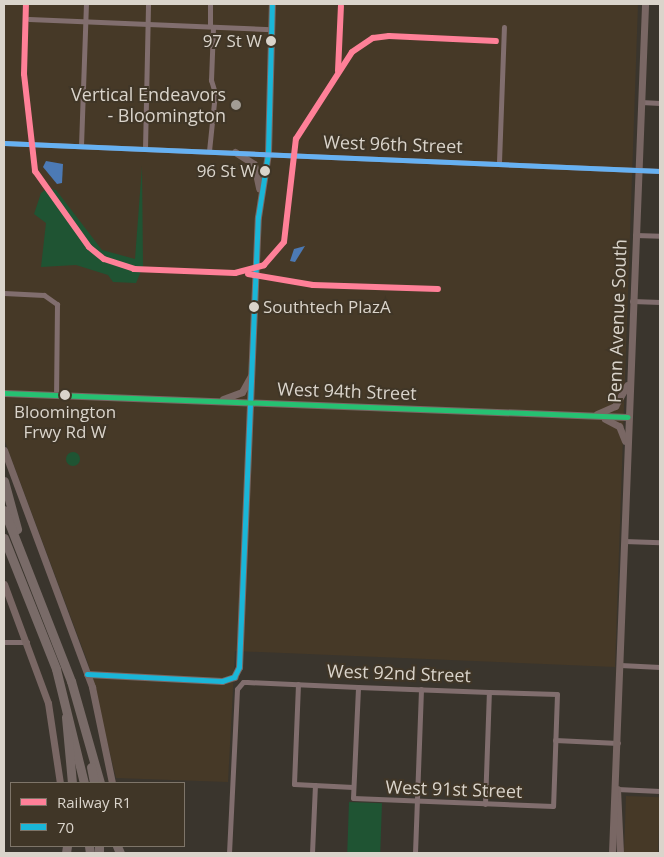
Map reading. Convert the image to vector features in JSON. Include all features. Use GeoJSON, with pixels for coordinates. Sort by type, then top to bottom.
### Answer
{"type":"FeatureCollection","features":[{"type":"Feature","properties":{"kind":"highway"},"geometry":{"type":"LineString","coordinates":[[4,482],[27,568]]}},
{"type":"Feature","properties":{"kind":"highway"},"geometry":{"type":"LineString","coordinates":[[4,510],[83,720],[100,782]]}},
{"type":"Feature","properties":{"kind":"highway"},"geometry":{"type":"LineString","coordinates":[[4,538],[64,692],[84,782]]}},
{"type":"Feature","properties":{"kind":"highway"},"geometry":{"type":"LineString","coordinates":[[64,692],[72,782]]}},
{"type":"Feature","properties":{"kind":"highway"},"geometry":{"type":"LineString","coordinates":[[83,720],[94,782]]}},
{"type":"Feature","properties":{"kind":"street"},"geometry":{"type":"LineString","coordinates":[[81,146],[86,4]]}},
{"type":"Feature","properties":{"kind":"street"},"geometry":{"type":"LineString","coordinates":[[145,149],[148,4]]}},
{"type":"Feature","properties":{"kind":"street"},"geometry":{"type":"LineString","coordinates":[[209,151],[215,93],[211,80],[210,4]]}},
{"type":"Feature","properties":{"kind":"street"},"geometry":{"type":"LineString","coordinates":[[87,674],[222,681],[234,678],[239,667],[260,197],[268,153],[272,4]]}},
{"type":"Feature","properties":{"kind":"street","name":"Penn Avenue South"},"geometry":{"type":"LineString","coordinates":[[612,853],[617,789],[634,235],[645,4]]}},
{"type":"Feature","properties":{"kind":"street"},"geometry":{"type":"LineString","coordinates":[[29,19],[272,29]]}},
{"type":"Feature","properties":{"kind":"street"},"geometry":{"type":"LineString","coordinates":[[499,162],[504,27]]}},
{"type":"Feature","properties":{"kind":"street"},"geometry":{"type":"LineString","coordinates":[[641,102],[660,103]]}},
{"type":"Feature","properties":{"kind":"street","name":"West 96th Street"},"geometry":{"type":"LineString","coordinates":[[4,143],[499,162],[660,171]]}},
{"type":"Feature","properties":{"kind":"street"},"geometry":{"type":"LineString","coordinates":[[235,152],[254,164],[260,197]]}},
{"type":"Feature","properties":{"kind":"street"},"geometry":{"type":"LineString","coordinates":[[634,235],[660,236]]}},
{"type":"Feature","properties":{"kind":"street"},"geometry":{"type":"LineString","coordinates":[[4,293],[44,295],[57,304],[56,395]]}},
{"type":"Feature","properties":{"kind":"street"},"geometry":{"type":"LineString","coordinates":[[632,301],[660,302]]}},
{"type":"Feature","properties":{"kind":"street"},"geometry":{"type":"LineString","coordinates":[[214,401],[242,392],[252,373]]}},
{"type":"Feature","properties":{"kind":"street"},"geometry":{"type":"LineString","coordinates":[[592,416],[615,406],[629,377]]}},
{"type":"Feature","properties":{"kind":"street","name":"West 94th Street"},"geometry":{"type":"LineString","coordinates":[[4,393],[628,417]]}},
{"type":"Feature","properties":{"kind":"street"},"geometry":{"type":"LineString","coordinates":[[592,416],[618,425],[627,450]]}},
{"type":"Feature","properties":{"kind":"street"},"geometry":{"type":"LineString","coordinates":[[4,450],[87,674],[112,782]]}},
{"type":"Feature","properties":{"kind":"street"},"geometry":{"type":"LineString","coordinates":[[624,540],[660,542]]}},
{"type":"Feature","properties":{"kind":"street"},"geometry":{"type":"LineString","coordinates":[[4,584],[27,642],[50,710],[60,782]]}},
{"type":"Feature","properties":{"kind":"street"},"geometry":{"type":"LineString","coordinates":[[4,642],[27,642]]}},
{"type":"Feature","properties":{"kind":"street"},"geometry":{"type":"LineString","coordinates":[[620,665],[660,667]]}},
{"type":"Feature","properties":{"kind":"street","name":"West 92nd Street"},"geometry":{"type":"LineString","coordinates":[[229,853],[240,684],[298,684],[557,694],[555,740]]}},
{"type":"Feature","properties":{"kind":"street"},"geometry":{"type":"LineString","coordinates":[[298,684],[294,784],[353,787],[358,686]]}},
{"type":"Feature","properties":{"kind":"street"},"geometry":{"type":"LineString","coordinates":[[415,853],[421,689]]}},
{"type":"Feature","properties":{"kind":"street"},"geometry":{"type":"LineString","coordinates":[[485,804],[489,692]]}},
{"type":"Feature","properties":{"kind":"street"},"geometry":{"type":"LineString","coordinates":[[555,740],[618,742]]}},
{"type":"Feature","properties":{"kind":"street","name":"West 91st Street"},"geometry":{"type":"LineString","coordinates":[[353,787],[353,798],[553,806],[555,740]]}},
{"type":"Feature","properties":{"kind":"street"},"geometry":{"type":"LineString","coordinates":[[312,853],[315,785]]}},
{"type":"Feature","properties":{"kind":"street"},"geometry":{"type":"LineString","coordinates":[[617,789],[660,791]]}},
{"type":"Feature","properties":{"kind":"street","name":"Penn Avenue South"},"geometry":{"type":"LineString","coordinates":[[617,789],[620,853]]}},
{"type":"Feature","properties":{"kind":"shaded area"},"geometry":{"type":"Polygon","coordinates":[[[4,4],[638,4],[615,667],[235,651],[228,782],[116,778],[88,663],[4,439],[4,4]]]}},
{"type":"Feature","properties":{"kind":"shaded area"},"geometry":{"type":"Polygon","coordinates":[[[626,796],[660,797],[658,853],[624,853],[626,796]]]}},
{"type":"Feature","properties":{"kind":"green space"},"geometry":{"type":"Polygon","coordinates":[[[142,166],[143,267],[136,283],[113,282],[108,275],[76,265],[41,267],[46,223],[34,214],[41,193],[48,188],[56,190],[102,250],[135,259],[142,166]]]}},
{"type":"Feature","properties":{"kind":"green space"},"geometry":{"type":"Polygon","coordinates":[[[70,452],[76,452],[80,459],[76,466],[70,466],[66,462],[66,456],[70,452]]]}},
{"type":"Feature","properties":{"kind":"green space"},"geometry":{"type":"Polygon","coordinates":[[[349,802],[382,803],[380,853],[347,853],[349,802]]]}},
{"type":"Feature","properties":{"kind":"water"},"geometry":{"type":"Polygon","coordinates":[[[46,161],[63,164],[62,183],[57,184],[43,167],[46,161]]]}},
{"type":"Feature","properties":{"kind":"water"},"geometry":{"type":"Polygon","coordinates":[[[305,246],[295,262],[290,261],[294,249],[305,246]]]}},
{"type":"Feature","properties":{"kind":"rail line","name":"R1"},"geometry":{"type":"LineString","coordinates":[[24,74],[26,4]]}},
{"type":"Feature","properties":{"kind":"rail line","name":"R1"},"geometry":{"type":"LineString","coordinates":[[338,71],[341,6]]}},
{"type":"Feature","properties":{"kind":"rail line","name":"R1"},"geometry":{"type":"LineString","coordinates":[[24,74],[35,171],[89,247],[104,259],[134,269],[235,273],[264,265],[284,242],[296,139],[352,52],[373,38],[389,36],[496,41]]}},
{"type":"Feature","properties":{"kind":"rail line","name":"R1"},"geometry":{"type":"LineString","coordinates":[[248,274],[313,285],[438,289]]}},
{"type":"Feature","properties":{"kind":"transit line","name":"70"},"geometry":{"type":"LineString","coordinates":[[87,674],[222,681],[234,677],[239,667],[258,217],[268,153],[272,4]]}},
{"type":"Feature","properties":{"kind":"transit line"},"geometry":{"type":"LineString","coordinates":[[4,143],[660,171]]}},
{"type":"Feature","properties":{"kind":"transit line"},"geometry":{"type":"LineString","coordinates":[[4,393],[628,417]]}},
{"type":"Feature","properties":{"kind":"place","name":"97 St W"},"geometry":{"type":"Point","coordinates":[271,41]}},
{"type":"Feature","properties":{"kind":"place","name":"Vertical Endeavors - Bloomington"},"geometry":{"type":"Point","coordinates":[236,105]}},
{"type":"Feature","properties":{"kind":"place","name":"96 St W"},"geometry":{"type":"Point","coordinates":[265,171]}},
{"type":"Feature","properties":{"kind":"place","name":"Southtech PlazA"},"geometry":{"type":"Point","coordinates":[254,307]}},
{"type":"Feature","properties":{"kind":"place","name":"Bloomington Frwy Rd W"},"geometry":{"type":"Point","coordinates":[65,395]}}]}
